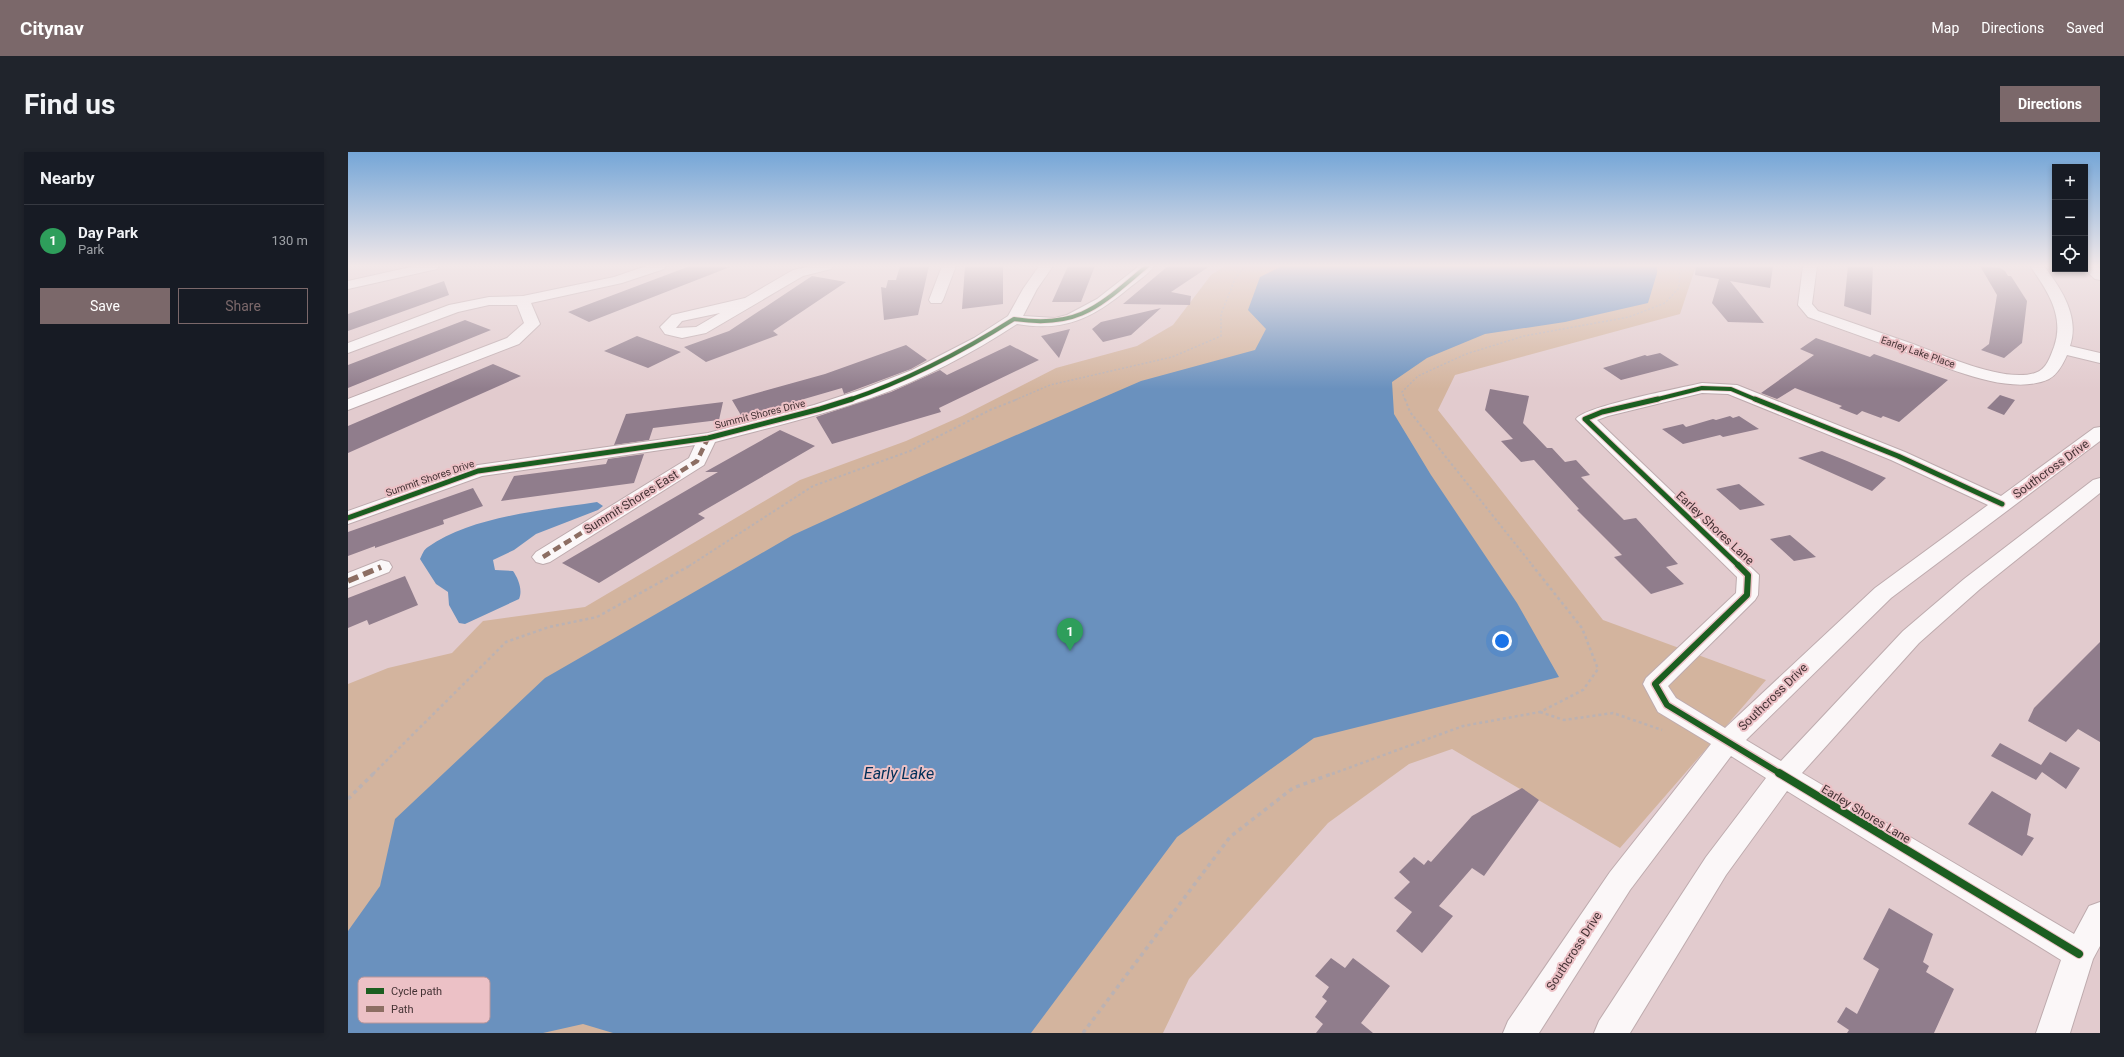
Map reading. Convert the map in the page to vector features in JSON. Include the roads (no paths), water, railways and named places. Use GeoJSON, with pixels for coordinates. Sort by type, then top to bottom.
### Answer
{"type":"FeatureCollection","features":[{"type":"Feature","properties":{"kind":"street"},"geometry":{"type":"LineString","coordinates":[[348,348],[458,307]]}},
{"type":"Feature","properties":{"kind":"street"},"geometry":{"type":"LineString","coordinates":[[348,405],[513,341],[532,324],[526,307]]}},
{"type":"Feature","properties":{"kind":"street","name":"Summit Shores Drive"},"geometry":{"type":"LineString","coordinates":[[348,518],[478,471],[708,438],[778,421],[866,394],[945,360],[980,341],[1014,319],[1020,307]]}},
{"type":"Feature","properties":{"kind":"street"},"geometry":{"type":"LineString","coordinates":[[1014,319],[1044,323],[1079,317],[1094,307]]}},
{"type":"Feature","properties":{"kind":"street","name":"Earley Lake Place"},"geometry":{"type":"LineString","coordinates":[[1807,307],[1813,314],[1970,370],[2007,378],[2039,377],[2050,371],[2062,349],[2065,339],[2065,319],[2061,307]]}},
{"type":"Feature","properties":{"kind":"street"},"geometry":{"type":"LineString","coordinates":[[2062,349],[2100,358]]}},
{"type":"Feature","properties":{"kind":"street","name":"Earley Shores Lane"},"geometry":{"type":"LineString","coordinates":[[2002,504],[1898,456],[1731,389],[1702,388],[1602,412],[1585,419],[1748,575],[1747,595],[1655,684],[1667,705],[2079,954]]}},
{"type":"Feature","properties":{"kind":"street","name":"Southcross Drive"},"geometry":{"type":"LineString","coordinates":[[1520,1033],[1620,881],[1727,742],[1883,593],[2100,432]]}},
{"type":"Feature","properties":{"kind":"street","name":"Summit Shores East"},"geometry":{"type":"LineString","coordinates":[[543,557],[697,461],[708,438]]}},
{"type":"Feature","properties":{"kind":"street"},"geometry":{"type":"LineString","coordinates":[[1611,1033],[1716,866],[1783,776],[1912,636],[1972,584],[2100,484]]}},
{"type":"Feature","properties":{"kind":"street"},"geometry":{"type":"LineString","coordinates":[[348,581],[381,567]]}},
{"type":"Feature","properties":{"kind":"street"},"geometry":{"type":"LineString","coordinates":[[2053,1033],[2079,954],[2100,916]]}},
{"type":"Feature","properties":{"kind":"water","name":"Early Lake"},"geometry":{"type":"Polygon","coordinates":[[[1249,307],[1630,307],[1565,322],[1485,334],[1427,358],[1392,382],[1394,414],[1431,475],[1517,603],[1559,677],[1314,738],[1177,837],[1031,1033],[613,1033],[583,1024],[543,1033],[348,1033],[348,931],[380,886],[395,819],[545,678],[793,535],[922,476],[1141,381],[1255,350],[1266,329],[1248,310],[1249,307]]]}},
{"type":"Feature","properties":{"kind":"water"},"geometry":{"type":"Polygon","coordinates":[[[597,502],[603,506],[598,510],[536,534],[514,550],[493,560],[495,570],[513,571],[517,577],[520,592],[519,599],[465,624],[459,623],[449,605],[448,592],[436,584],[420,559],[423,552],[427,548],[446,536],[465,528],[510,516],[597,502]]]}},
{"type":"Feature","properties":{"kind":"place","name":"Day Park"},"geometry":{"type":"Point","coordinates":[1070,651]}}]}
